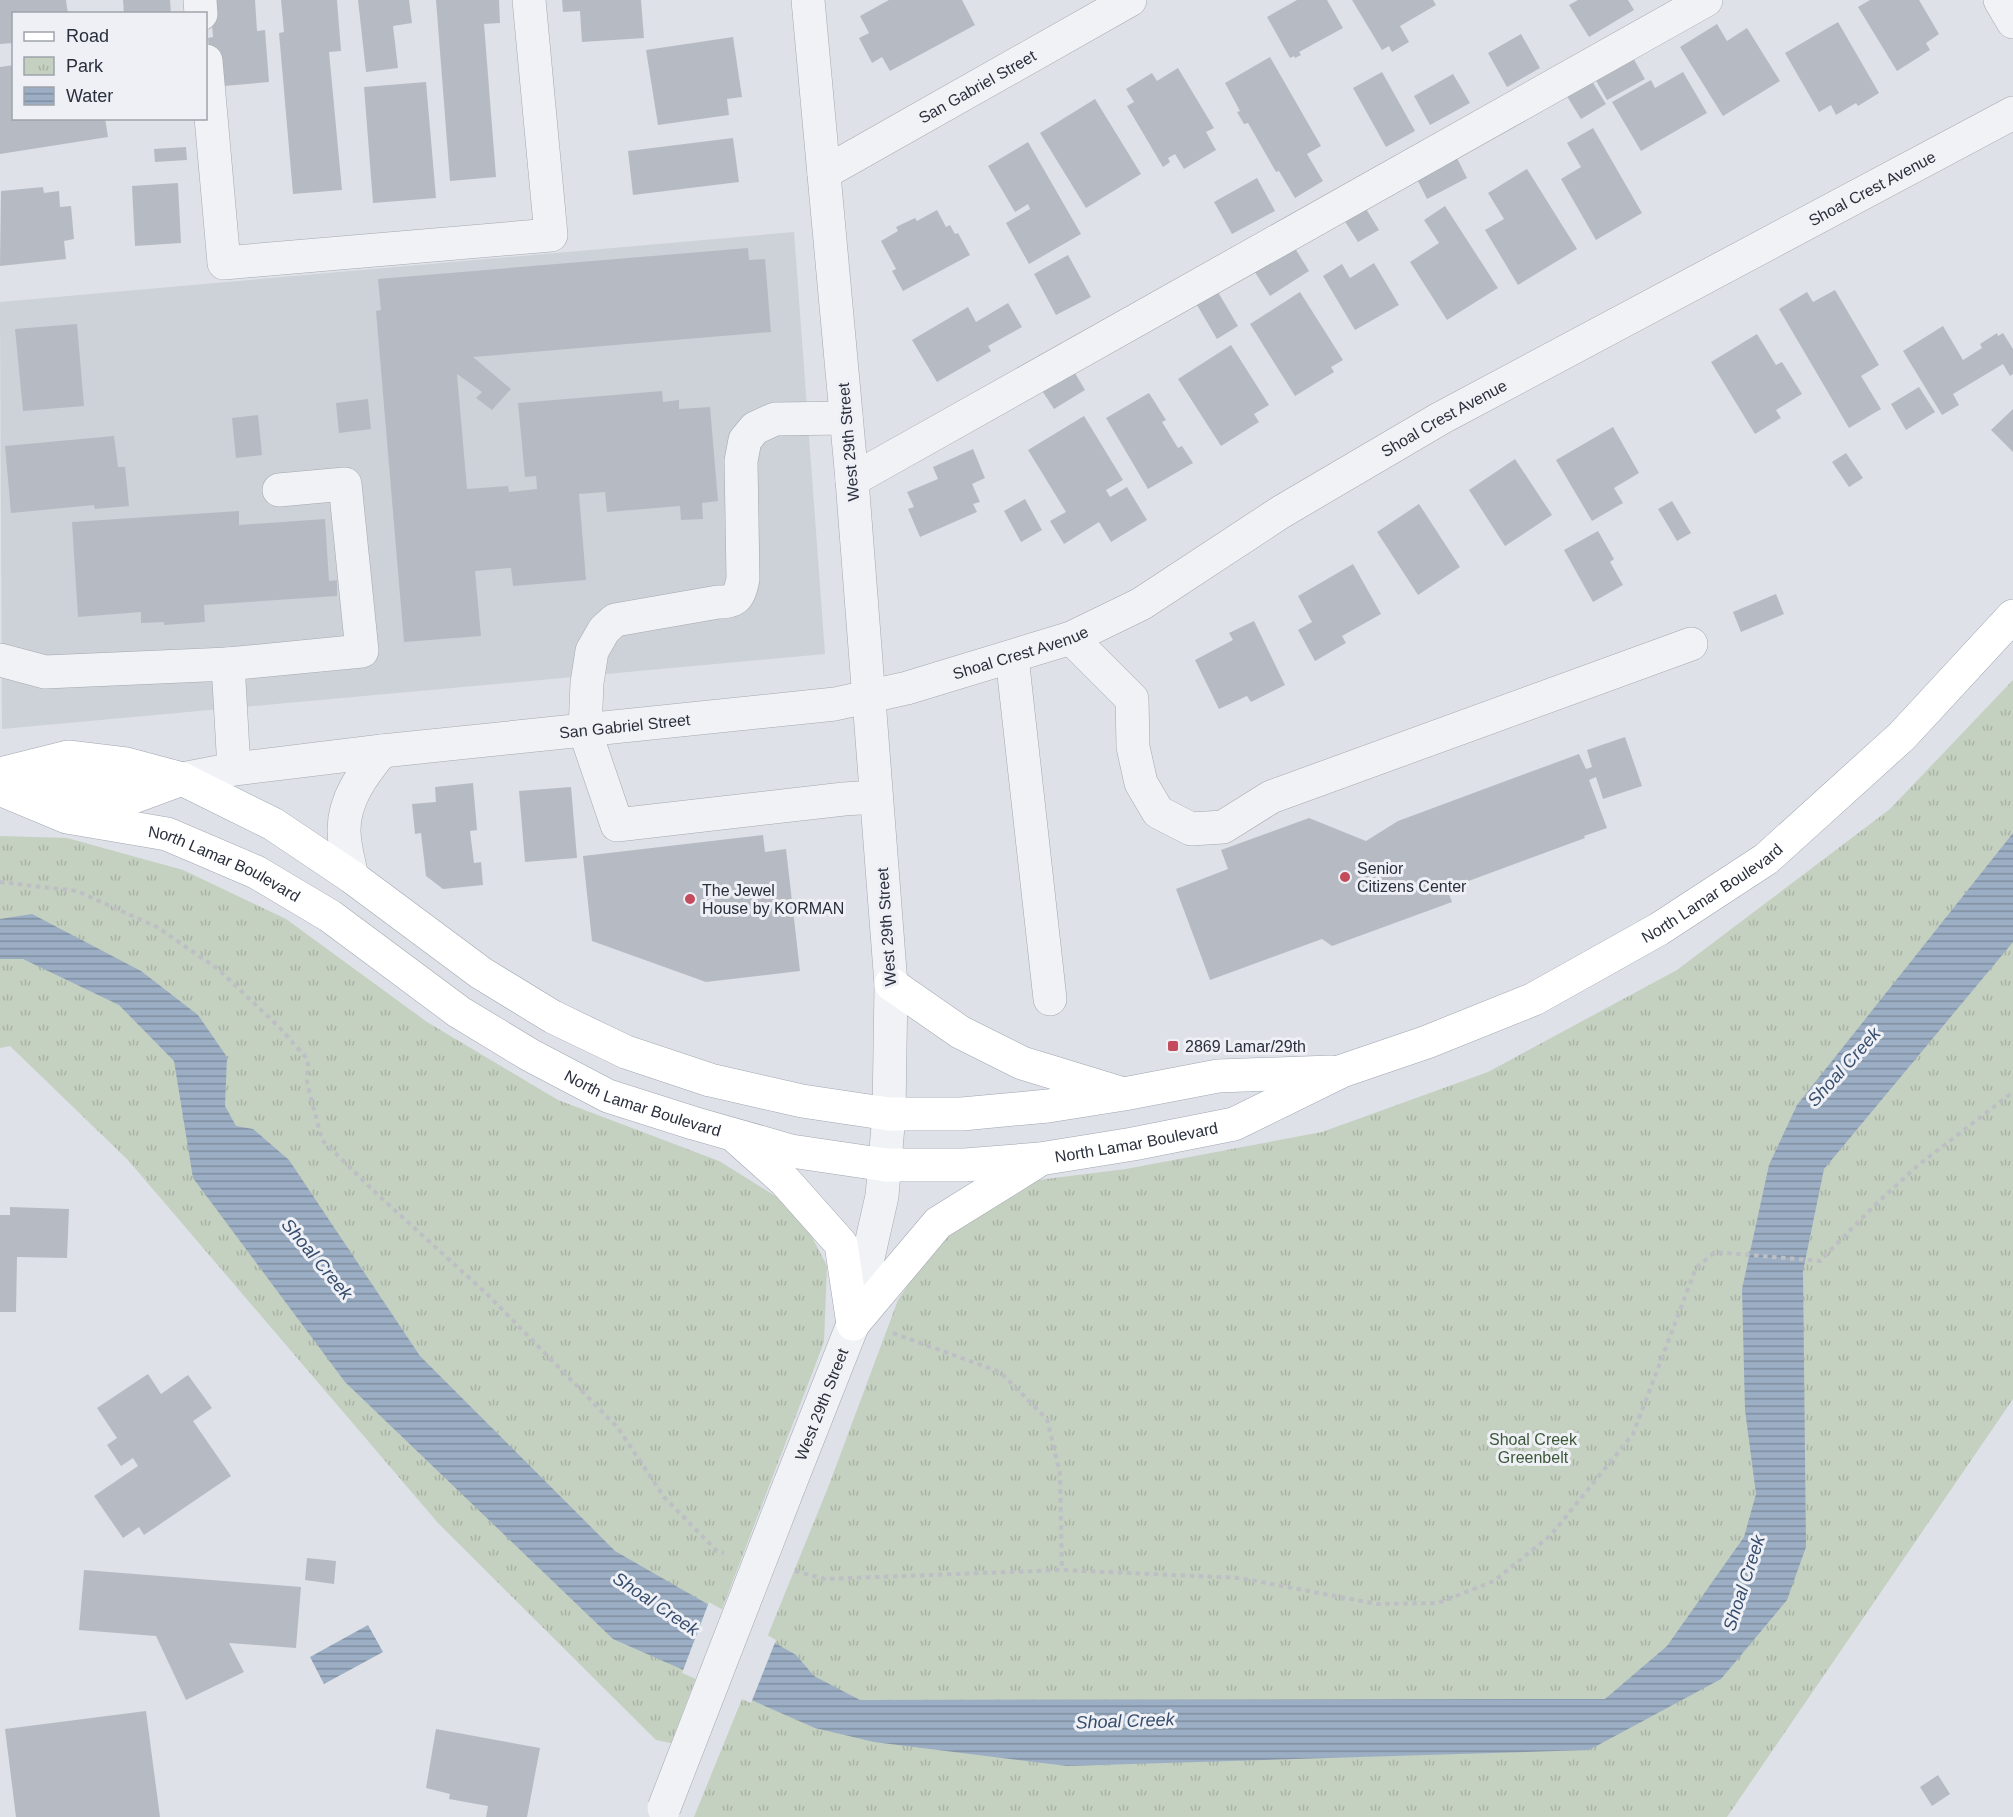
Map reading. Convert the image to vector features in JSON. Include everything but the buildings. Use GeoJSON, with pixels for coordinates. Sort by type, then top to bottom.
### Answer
{"type":"FeatureCollection","features":[{"type":"Feature","properties":{"kind":"main road","name":"North Lamar Boulevard"},"geometry":{"type":"LineString","coordinates":[[0,789],[67,816],[167,834],[256,872],[330,916],[459,1012],[530,1055],[608,1096],[792,1151],[886,1165],[965,1165],[1040,1159],[1234,1124],[1342,1071],[1534,999],[1659,929],[1766,859],[1902,736],[2013,616]]}},
{"type":"Feature","properties":{"kind":"main road","name":"North Lamar Boulevard"},"geometry":{"type":"LineString","coordinates":[[0,774],[68,756],[126,764],[182,779],[273,824],[352,877],[481,973],[554,1017],[626,1052],[722,1082],[802,1101],[889,1114],[962,1114],[1034,1108],[1218,1076],[1342,1071]]}},
{"type":"Feature","properties":{"kind":"main road"},"geometry":{"type":"LineString","coordinates":[[0,783],[133,797],[182,779]]}},
{"type":"Feature","properties":{"kind":"main road"},"geometry":{"type":"LineString","coordinates":[[891,984],[960,1032],[1022,1063],[1124,1094]]}},
{"type":"Feature","properties":{"kind":"main road"},"geometry":{"type":"LineString","coordinates":[[732,1134],[785,1181],[841,1244],[853,1324]]}},
{"type":"Feature","properties":{"kind":"main road"},"geometry":{"type":"LineString","coordinates":[[853,1324],[938,1223],[1040,1159]]}},
{"type":"Feature","properties":{"kind":"street"},"geometry":{"type":"LineString","coordinates":[[207,72],[224,263],[551,235],[529,0]]}},
{"type":"Feature","properties":{"kind":"street","name":"West 29th Street"},"geometry":{"type":"LineString","coordinates":[[662,1812],[853,1324],[882,1196],[886,1165],[891,984],[867,698],[852,480],[808,0]]}},
{"type":"Feature","properties":{"kind":"street","name":"San Gabriel Street"},"geometry":{"type":"LineString","coordinates":[[824,173],[1130,0]]}},
{"type":"Feature","properties":{"kind":"street"},"geometry":{"type":"LineString","coordinates":[[852,480],[1706,0]]}},
{"type":"Feature","properties":{"kind":"street"},"geometry":{"type":"LineString","coordinates":[[2000,0],[2013,22]]}},
{"type":"Feature","properties":{"kind":"street","name":"Shoal Crest Avenue"},"geometry":{"type":"LineString","coordinates":[[867,698],[1071,638],[1141,604],[1281,512],[1441,418],[2013,113]]}},
{"type":"Feature","properties":{"kind":"street"},"geometry":{"type":"LineString","coordinates":[[846,418],[775,419],[755,428],[745,440],[741,461],[743,579],[740,595],[730,602],[718,602],[615,620],[604,630],[592,651],[588,669],[585,731],[617,825],[876,797]]}},
{"type":"Feature","properties":{"kind":"street"},"geometry":{"type":"LineString","coordinates":[[0,660],[45,672],[228,664],[362,651],[345,484],[279,490]]}},
{"type":"Feature","properties":{"kind":"street"},"geometry":{"type":"LineString","coordinates":[[1071,638],[1132,699],[1133,747],[1141,783],[1158,812],[1191,829],[1223,827],[1271,797],[1691,644]]}},
{"type":"Feature","properties":{"kind":"street"},"geometry":{"type":"LineString","coordinates":[[1012,657],[1050,999]]}},
{"type":"Feature","properties":{"kind":"street"},"geometry":{"type":"LineString","coordinates":[[228,664],[234,768]]}},
{"type":"Feature","properties":{"kind":"street","name":"San Gabriel Street"},"geometry":{"type":"LineString","coordinates":[[182,779],[234,768],[835,704],[867,698]]}},
{"type":"Feature","properties":{"kind":"street"},"geometry":{"type":"LineString","coordinates":[[352,877],[344,830],[349,802],[360,778],[382,751]]}},
{"type":"Feature","properties":{"kind":"path"},"geometry":{"type":"LineString","coordinates":[[0,882],[77,891],[157,927],[218,969],[280,1028],[308,1060],[307,1083],[322,1140],[376,1193],[489,1296],[618,1428],[664,1497],[717,1551],[728,1554]]}},
{"type":"Feature","properties":{"kind":"path"},"geometry":{"type":"LineString","coordinates":[[793,1571],[825,1579],[1062,1570],[1240,1578],[1377,1604],[1438,1603],[1494,1581],[1551,1534],[1633,1434],[1696,1268],[1715,1252],[1820,1261],[1916,1167],[2013,1092]]}},
{"type":"Feature","properties":{"kind":"path"},"geometry":{"type":"LineString","coordinates":[[893,1333],[1000,1372],[1047,1419],[1060,1474],[1062,1570]]}},
{"type":"Feature","properties":{"kind":"shaded area"},"geometry":{"type":"Polygon","coordinates":[[[794,232],[825,654],[2,729],[0,302],[794,232]]]}},
{"type":"Feature","properties":{"kind":"green space","name":"Shoal Creek Greenbelt"},"geometry":{"type":"Polygon","coordinates":[[[2013,680],[2013,1399],[1727,1817],[694,1817],[829,1485],[898,1300],[930,1251],[1013,1183],[1126,1169],[1322,1132],[1488,1072],[1677,970],[1890,809],[2013,680]]]}},
{"type":"Feature","properties":{"kind":"green space"},"geometry":{"type":"Polygon","coordinates":[[[0,836],[67,838],[183,870],[286,919],[427,1022],[558,1100],[719,1161],[798,1210],[827,1266],[824,1342],[671,1743],[656,1740],[438,1523],[128,1160],[10,1046],[0,1048],[0,836]]]}},
{"type":"Feature","properties":{"kind":"water","name":"Shoal Creek"},"geometry":{"type":"Polygon","coordinates":[[[2013,833],[2013,942],[1824,1169],[1803,1271],[1806,1547],[1787,1600],[1721,1679],[1589,1750],[1067,1766],[874,1742],[815,1728],[613,1639],[345,1382],[193,1178],[174,1061],[119,1005],[23,959],[0,959],[0,919],[32,914],[141,971],[198,1015],[227,1057],[225,1106],[236,1126],[253,1129],[289,1160],[420,1356],[615,1551],[796,1655],[814,1676],[860,1700],[1605,1699],[1667,1646],[1744,1537],[1756,1494],[1745,1410],[1742,1289],[1769,1165],[1797,1105],[2013,833]]]}},
{"type":"Feature","properties":{"kind":"water"},"geometry":{"type":"Polygon","coordinates":[[[368,1625],[383,1652],[324,1684],[310,1657],[368,1625]]]}},
{"type":"Feature","properties":{"kind":"pier"},"geometry":{"type":"Polygon","coordinates":[[[709,1602],[776,1640],[751,1703],[682,1673],[709,1602]]]}},
{"type":"Feature","properties":{"kind":"place","name":"Senior Citizens Center"},"geometry":{"type":"Point","coordinates":[1345,877]}},
{"type":"Feature","properties":{"kind":"place","name":"The Jewel House by KORMAN"},"geometry":{"type":"Point","coordinates":[690,899]}},
{"type":"Feature","properties":{"kind":"place","name":"2869 Lamar/29th"},"geometry":{"type":"Point","coordinates":[1173,1046]}}]}
